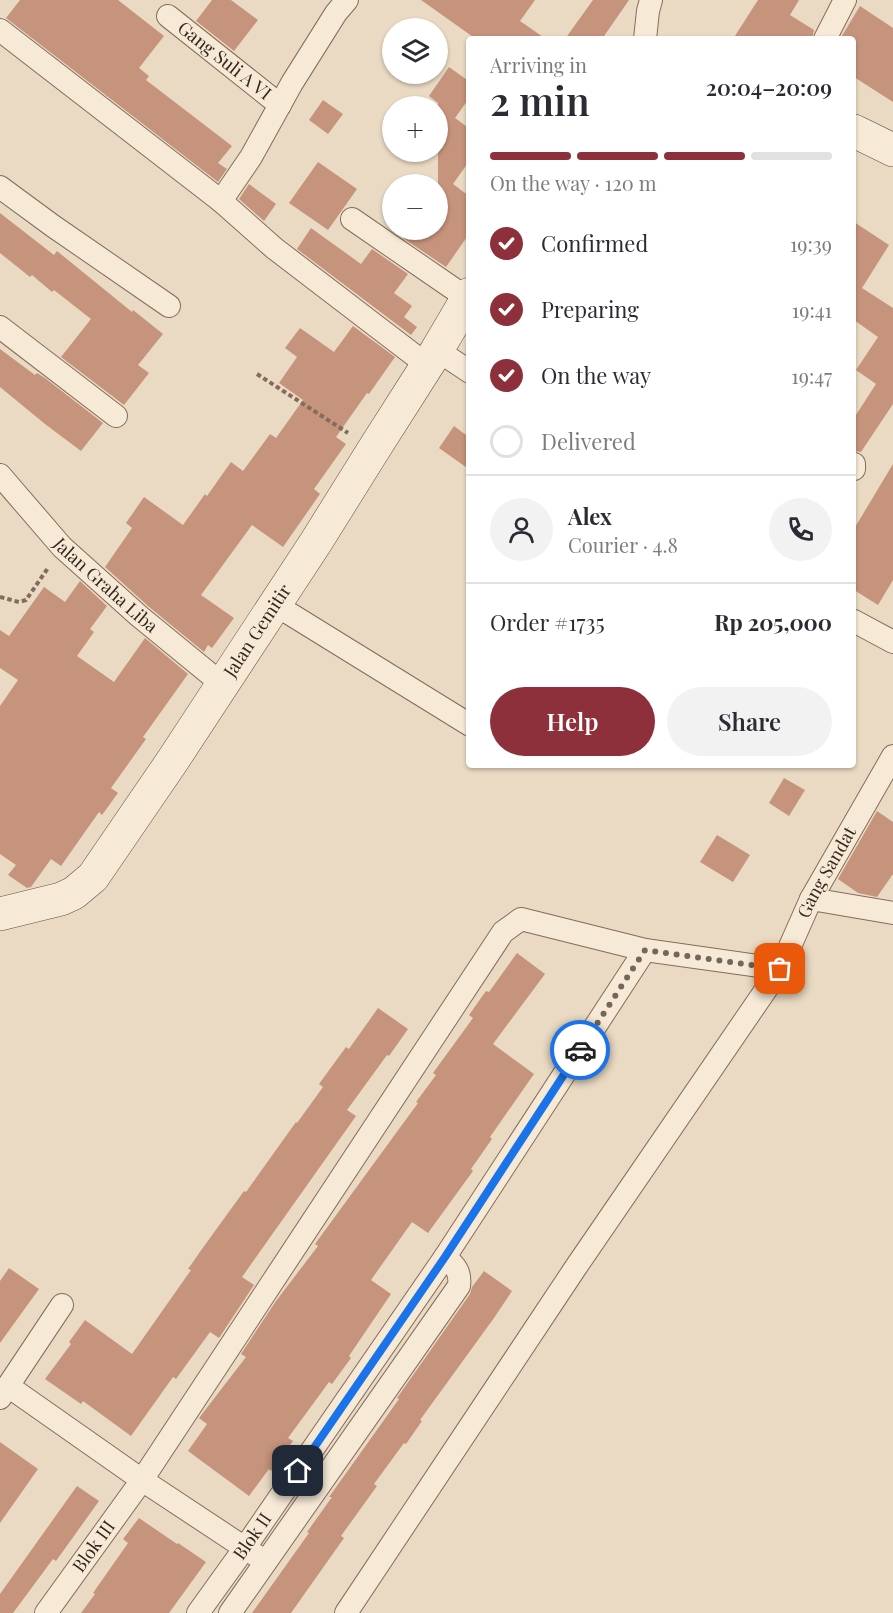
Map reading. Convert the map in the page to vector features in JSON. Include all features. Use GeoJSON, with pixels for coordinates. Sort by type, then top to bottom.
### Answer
{"type":"FeatureCollection","features":[{"type":"Feature","properties":{"kind":"street"},"geometry":{"type":"LineString","coordinates":[[645,36],[651,0]]}},
{"type":"Feature","properties":{"kind":"street"},"geometry":{"type":"LineString","coordinates":[[827,36],[845,0]]}},
{"type":"Feature","properties":{"kind":"street"},"geometry":{"type":"LineString","coordinates":[[221,201],[280,105],[334,4]]}},
{"type":"Feature","properties":{"kind":"street","name":"Gang Suli A VI"},"geometry":{"type":"LineString","coordinates":[[168,16],[280,105]]}},
{"type":"Feature","properties":{"kind":"street"},"geometry":{"type":"LineString","coordinates":[[0,30],[221,201],[274,248],[432,358],[466,371]]}},
{"type":"Feature","properties":{"kind":"street"},"geometry":{"type":"LineString","coordinates":[[856,132],[893,150]]}},
{"type":"Feature","properties":{"kind":"street"},"geometry":{"type":"LineString","coordinates":[[0,187],[169,306]]}},
{"type":"Feature","properties":{"kind":"street"},"geometry":{"type":"LineString","coordinates":[[352,219],[466,295]]}},
{"type":"Feature","properties":{"kind":"street","name":"Jalan Gemitir"},"geometry":{"type":"LineString","coordinates":[[0,914],[61,899],[74,893],[93,877],[316,542],[432,358],[466,299]]}},
{"type":"Feature","properties":{"kind":"street"},"geometry":{"type":"LineString","coordinates":[[0,327],[116,416]]}},
{"type":"Feature","properties":{"kind":"street","name":"Jalan Graha Liba"},"geometry":{"type":"LineString","coordinates":[[0,475],[62,547],[139,616],[222,684]]}},
{"type":"Feature","properties":{"kind":"street"},"geometry":{"type":"LineString","coordinates":[[274,604],[466,723]]}},
{"type":"Feature","properties":{"kind":"street"},"geometry":{"type":"LineString","coordinates":[[856,622],[893,642]]}},
{"type":"Feature","properties":{"kind":"street","name":"Gang Sandat"},"geometry":{"type":"LineString","coordinates":[[346,1613],[576,1267],[780,969],[811,899],[885,789],[893,756]]}},
{"type":"Feature","properties":{"kind":"street"},"geometry":{"type":"LineString","coordinates":[[811,899],[893,912]]}},
{"type":"Feature","properties":{"kind":"street","name":"Blok III"},"geometry":{"type":"LineString","coordinates":[[46,1613],[142,1480],[503,932],[521,919],[645,950]]}},
{"type":"Feature","properties":{"kind":"street"},"geometry":{"type":"LineString","coordinates":[[645,950],[780,969]]}},
{"type":"Feature","properties":{"kind":"street","name":"Blok II"},"geometry":{"type":"LineString","coordinates":[[198,1613],[445,1257],[645,950]]}},
{"type":"Feature","properties":{"kind":"street"},"geometry":{"type":"LineString","coordinates":[[230,1613],[459,1286],[460,1275],[457,1268],[445,1257]]}},
{"type":"Feature","properties":{"kind":"street"},"geometry":{"type":"LineString","coordinates":[[62,1305],[4,1392],[265,1561]]}},
{"type":"Feature","properties":{"kind":"path"},"geometry":{"type":"LineString","coordinates":[[257,374],[374,449]]}},
{"type":"Feature","properties":{"kind":"path"},"geometry":{"type":"LineString","coordinates":[[0,597],[19,602],[26,600],[62,547]]}},
{"type":"Feature","properties":{"kind":"building"},"geometry":{"type":"Polygon","coordinates":[[[20,0],[118,0],[164,36],[139,68],[149,76],[146,80],[232,146],[218,163],[227,169],[218,182],[6,18],[20,0]]]}},
{"type":"Feature","properties":{"kind":"building"},"geometry":{"type":"Polygon","coordinates":[[[212,0],[231,0],[258,20],[234,51],[196,21],[212,0]]]}},
{"type":"Feature","properties":{"kind":"building"},"geometry":{"type":"Polygon","coordinates":[[[421,0],[535,0],[520,21],[542,36],[472,36],[421,0]]]}},
{"type":"Feature","properties":{"kind":"building"},"geometry":{"type":"Polygon","coordinates":[[[593,0],[629,0],[604,36],[567,36],[593,0]]]}},
{"type":"Feature","properties":{"kind":"building"},"geometry":{"type":"Polygon","coordinates":[[[758,0],[799,0],[790,15],[814,30],[813,36],[735,36],[758,0]]]}},
{"type":"Feature","properties":{"kind":"building"},"geometry":{"type":"Polygon","coordinates":[[[860,6],[893,28],[893,102],[856,78],[856,36],[842,36],[860,6]]]}},
{"type":"Feature","properties":{"kind":"building"},"geometry":{"type":"Polygon","coordinates":[[[449,67],[466,79],[466,103],[455,118],[466,126],[466,166],[453,184],[466,194],[466,238],[446,267],[406,240],[448,240],[448,174],[438,174],[438,162],[448,162],[448,96],[429,96],[437,84],[448,84],[449,67]]]}},
{"type":"Feature","properties":{"kind":"building"},"geometry":{"type":"Polygon","coordinates":[[[323,100],[343,114],[328,134],[309,120],[323,100]]]}},
{"type":"Feature","properties":{"kind":"building"},"geometry":{"type":"Polygon","coordinates":[[[318,162],[357,189],[328,230],[289,203],[318,162]]]}},
{"type":"Feature","properties":{"kind":"building"},"geometry":{"type":"Polygon","coordinates":[[[249,184],[276,204],[264,221],[239,199],[249,184]]]}},
{"type":"Feature","properties":{"kind":"building"},"geometry":{"type":"Polygon","coordinates":[[[0,213],[54,255],[57,251],[163,334],[138,365],[149,373],[124,405],[61,357],[91,319],[54,290],[52,292],[32,275],[30,277],[0,253],[0,213]]]}},
{"type":"Feature","properties":{"kind":"building"},"geometry":{"type":"Polygon","coordinates":[[[856,223],[889,245],[862,288],[893,308],[893,404],[861,452],[856,451],[856,415],[876,384],[856,370],[878,337],[856,321],[856,223]]]}},
{"type":"Feature","properties":{"kind":"building"},"geometry":{"type":"Polygon","coordinates":[[[311,228],[361,264],[372,249],[408,274],[394,293],[412,306],[404,317],[417,327],[411,335],[297,249],[311,228]]]}},
{"type":"Feature","properties":{"kind":"building"},"geometry":{"type":"Polygon","coordinates":[[[353,326],[395,357],[336,437],[346,444],[314,489],[320,494],[283,547],[252,525],[201,595],[234,618],[212,648],[208,645],[204,652],[105,567],[132,528],[126,523],[144,497],[183,525],[231,462],[243,471],[270,434],[276,438],[303,400],[279,383],[297,357],[285,348],[300,328],[334,352],[353,326]]]}},
{"type":"Feature","properties":{"kind":"building"},"geometry":{"type":"Polygon","coordinates":[[[0,349],[35,375],[37,373],[45,378],[103,423],[81,451],[0,387],[0,349]]]}},
{"type":"Feature","properties":{"kind":"building"},"geometry":{"type":"Polygon","coordinates":[[[454,426],[466,435],[466,467],[439,448],[454,426]]]}},
{"type":"Feature","properties":{"kind":"building"},"geometry":{"type":"Polygon","coordinates":[[[893,464],[893,580],[878,605],[856,591],[856,526],[893,464]]]}},
{"type":"Feature","properties":{"kind":"building"},"geometry":{"type":"Polygon","coordinates":[[[80,581],[107,606],[90,629],[94,632],[77,656],[114,682],[145,638],[188,674],[143,737],[146,739],[111,788],[118,793],[102,815],[99,812],[61,866],[51,859],[31,887],[27,888],[8,875],[16,865],[0,854],[0,706],[18,680],[0,668],[0,630],[9,636],[44,587],[65,602],[80,581]]]}},
{"type":"Feature","properties":{"kind":"building"},"geometry":{"type":"Polygon","coordinates":[[[784,778],[805,790],[789,816],[769,803],[784,778]]]}},
{"type":"Feature","properties":{"kind":"building"},"geometry":{"type":"Polygon","coordinates":[[[877,811],[893,822],[893,874],[877,897],[858,893],[838,879],[877,811]]]}},
{"type":"Feature","properties":{"kind":"building"},"geometry":{"type":"Polygon","coordinates":[[[717,835],[750,855],[733,882],[700,862],[717,835]]]}},
{"type":"Feature","properties":{"kind":"building"},"geometry":{"type":"Polygon","coordinates":[[[517,953],[545,974],[493,1044],[534,1074],[490,1137],[492,1139],[471,1169],[473,1171],[428,1233],[412,1222],[371,1280],[391,1294],[349,1356],[351,1358],[332,1384],[329,1382],[288,1438],[293,1441],[249,1496],[188,1451],[207,1424],[199,1418],[246,1357],[241,1354],[276,1301],[318,1246],[315,1244],[418,1103],[416,1102],[436,1075],[433,1073],[473,1018],[469,1015],[517,953]]]}},
{"type":"Feature","properties":{"kind":"building"},"geometry":{"type":"Polygon","coordinates":[[[378,1008],[408,1029],[347,1110],[356,1116],[242,1277],[254,1285],[219,1338],[210,1332],[176,1379],[173,1377],[131,1436],[83,1401],[81,1404],[45,1379],[71,1344],[69,1342],[85,1320],[132,1354],[191,1270],[188,1269],[202,1249],[323,1087],[319,1084],[346,1047],[349,1049],[378,1008]]]}},
{"type":"Feature","properties":{"kind":"building"},"geometry":{"type":"Polygon","coordinates":[[[9,1268],[39,1289],[0,1343],[0,1281],[9,1268]]]}},
{"type":"Feature","properties":{"kind":"building"},"geometry":{"type":"Polygon","coordinates":[[[484,1271],[512,1291],[494,1318],[420,1420],[422,1421],[406,1444],[404,1443],[374,1484],[377,1486],[341,1536],[344,1538],[291,1613],[252,1613],[309,1533],[307,1532],[332,1497],[329,1497],[399,1399],[397,1398],[484,1271]]]}},
{"type":"Feature","properties":{"kind":"building"},"geometry":{"type":"Polygon","coordinates":[[[0,1442],[38,1469],[0,1523],[0,1442]]]}},
{"type":"Feature","properties":{"kind":"building"},"geometry":{"type":"Polygon","coordinates":[[[77,1486],[99,1501],[56,1561],[53,1559],[13,1613],[0,1613],[0,1594],[77,1486]]]}},
{"type":"Feature","properties":{"kind":"building"},"geometry":{"type":"Polygon","coordinates":[[[139,1518],[206,1562],[169,1613],[81,1613],[128,1543],[123,1539],[139,1518]]]}},
{"type":"Feature","properties":{"kind":"way so far"},"geometry":{"type":"LineString","coordinates":[[580,1050],[645,950],[780,969]]}},
{"type":"Feature","properties":{"kind":"route"},"geometry":{"type":"LineString","coordinates":[[298,1471],[445,1257],[580,1050]]}}]}
